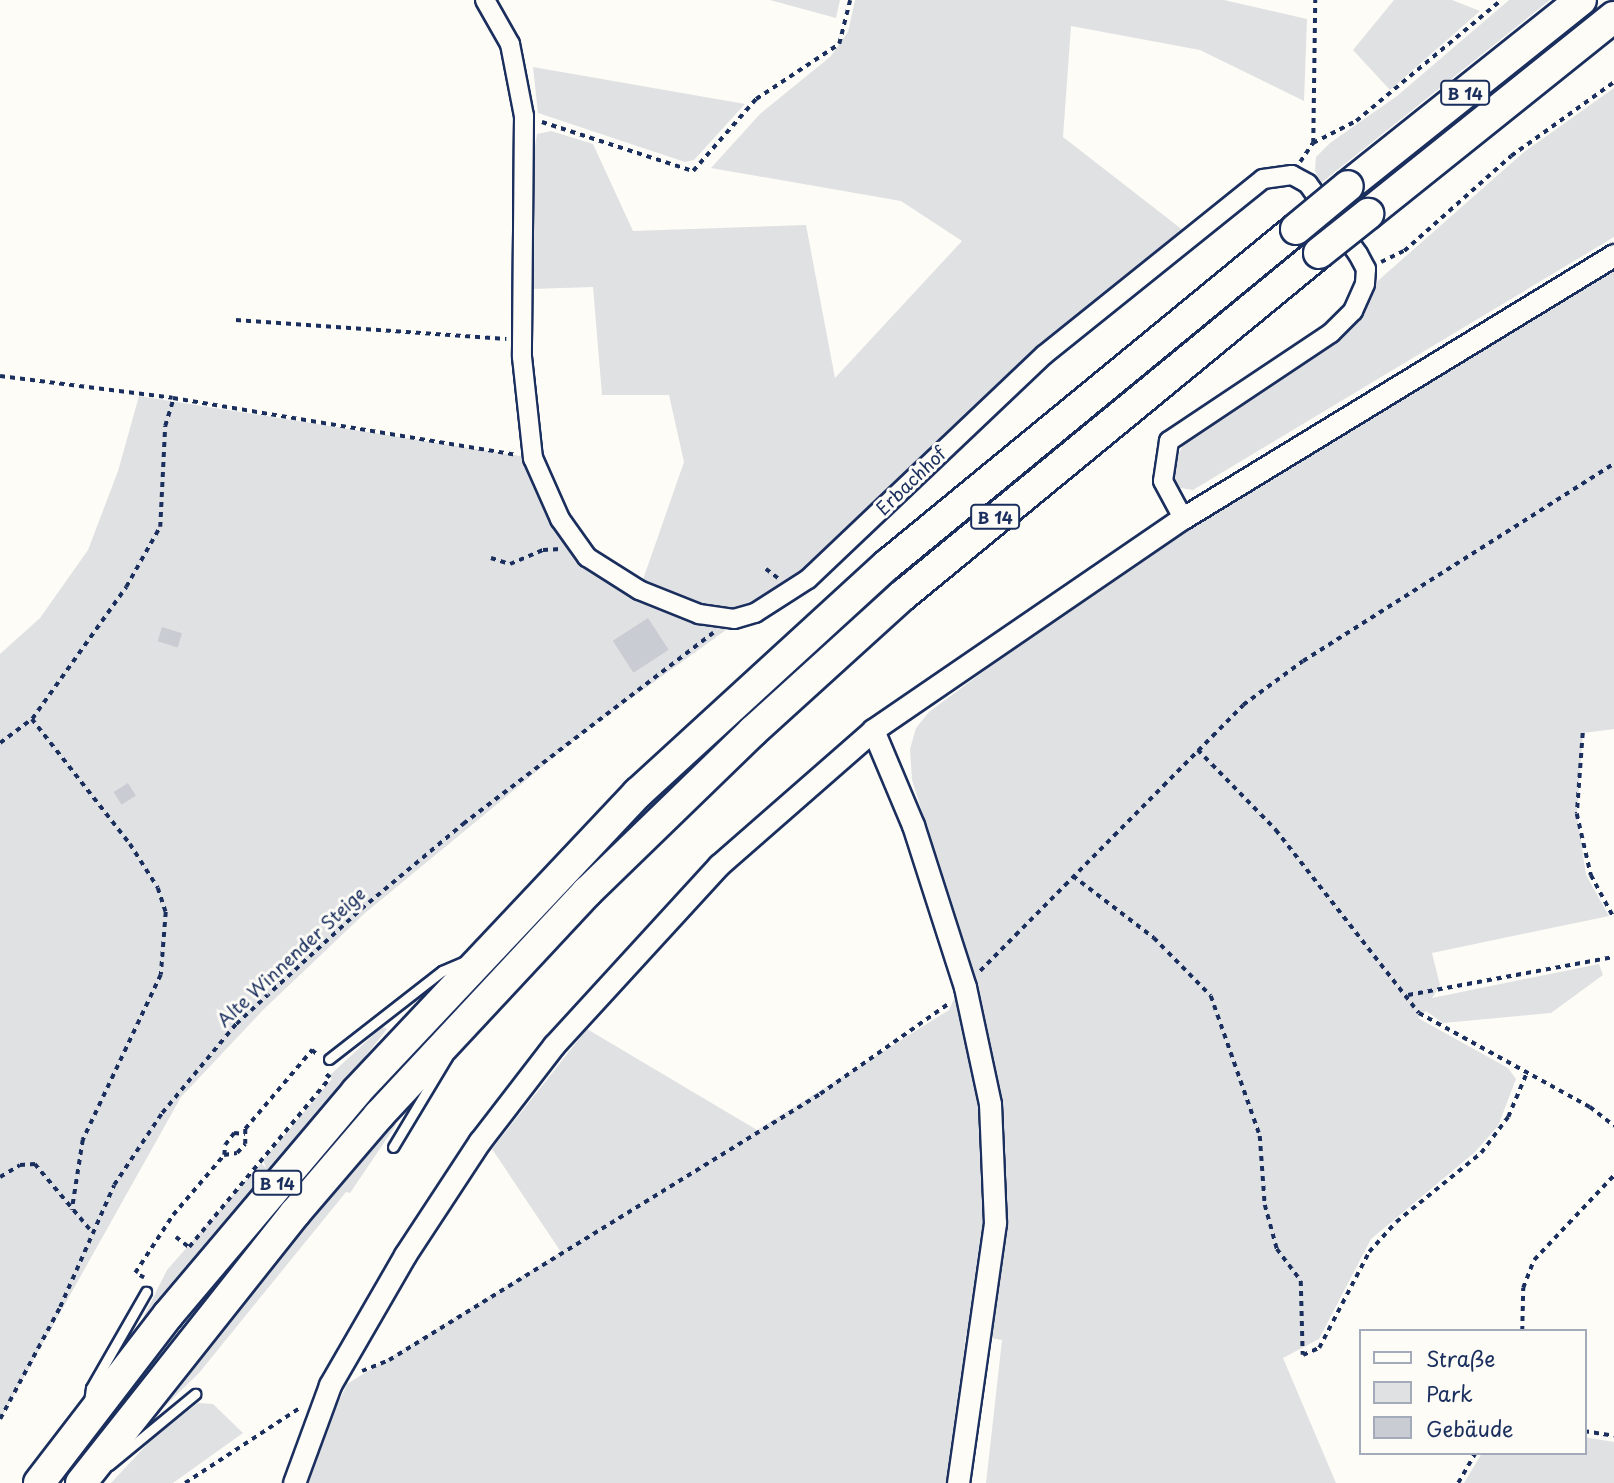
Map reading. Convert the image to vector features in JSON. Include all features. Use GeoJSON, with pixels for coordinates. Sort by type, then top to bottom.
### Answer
{"type":"FeatureCollection","features":[{"type":"Feature","properties":{"kind":"highway","name":"B 14"},"geometry":{"type":"LineString","coordinates":[[40,1483],[86,1421],[267,1194],[481,955],[628,803],[787,654],[1006,464],[1581,0]]}},
{"type":"Feature","properties":{"kind":"highway","name":"B 14"},"geometry":{"type":"LineString","coordinates":[[84,1478],[295,1213],[457,1029],[684,797],[902,596],[1319,253],[1614,18]]}},
{"type":"Feature","properties":{"kind":"street"},"geometry":{"type":"LineString","coordinates":[[485,0],[510,44],[524,116],[522,340],[533,458],[560,519],[581,549],[639,590],[721,619]]}},
{"type":"Feature","properties":{"kind":"street"},"geometry":{"type":"LineString","coordinates":[[1183,518],[1163,481],[1169,441],[1331,333],[1353,311],[1366,269],[1308,184],[1292,175]]}},
{"type":"Feature","properties":{"kind":"street","name":"Erbachhof"},"geometry":{"type":"LineString","coordinates":[[721,619],[755,612],[808,579],[1044,355],[1263,179],[1292,175]]}},
{"type":"Feature","properties":{"kind":"street"},"geometry":{"type":"LineString","coordinates":[[294,1483],[330,1385],[405,1255],[480,1141],[554,1045],[719,865],[873,730],[1183,518],[1614,255]]}},
{"type":"Feature","properties":{"kind":"street"},"geometry":{"type":"LineString","coordinates":[[873,730],[913,825],[965,987],[990,1104],[995,1223],[958,1483]]}},
{"type":"Feature","properties":{"kind":"lane"},"geometry":{"type":"LineString","coordinates":[[327,1060],[442,971],[481,955]]}},
{"type":"Feature","properties":{"kind":"lane"},"geometry":{"type":"LineString","coordinates":[[393,1147],[443,1068],[457,1029]]}},
{"type":"Feature","properties":{"kind":"lane"},"geometry":{"type":"LineString","coordinates":[[86,1421],[91,1388],[146,1292]]}},
{"type":"Feature","properties":{"kind":"lane"},"geometry":{"type":"LineString","coordinates":[[84,1478],[118,1461],[195,1394]]}},
{"type":"Feature","properties":{"kind":"path"},"geometry":{"type":"LineString","coordinates":[[524,116],[693,171],[756,99],[839,44],[850,0]]}},
{"type":"Feature","properties":{"kind":"path"},"geometry":{"type":"LineString","coordinates":[[1313,143],[1315,0]]}},
{"type":"Feature","properties":{"kind":"path"},"geometry":{"type":"LineString","coordinates":[[1292,175],[1313,143],[1356,121],[1501,0]]}},
{"type":"Feature","properties":{"kind":"path"},"geometry":{"type":"LineString","coordinates":[[1366,269],[1404,251],[1511,156],[1614,82]]}},
{"type":"Feature","properties":{"kind":"path"},"geometry":{"type":"LineString","coordinates":[[236,320],[522,340]]}},
{"type":"Feature","properties":{"kind":"path"},"geometry":{"type":"LineString","coordinates":[[0,376],[173,398],[533,458]]}},
{"type":"Feature","properties":{"kind":"path"},"geometry":{"type":"LineString","coordinates":[[0,743],[32,719],[126,587],[160,527],[165,426],[173,398]]}},
{"type":"Feature","properties":{"kind":"path"},"geometry":{"type":"LineString","coordinates":[[185,1483],[330,1385],[389,1360],[820,1094],[946,1006],[1243,705],[1303,661],[1614,464]]}},
{"type":"Feature","properties":{"kind":"path"},"geometry":{"type":"LineString","coordinates":[[491,558],[510,565],[543,550],[581,549]]}},
{"type":"Feature","properties":{"kind":"path","name":"Alte Winnender Steige"},"geometry":{"type":"LineString","coordinates":[[0,1419],[60,1307],[114,1185],[162,1113],[236,1024],[371,901],[589,724],[686,657],[714,632],[721,619]]}},
{"type":"Feature","properties":{"kind":"path"},"geometry":{"type":"LineString","coordinates":[[32,719],[130,844],[158,888],[166,912],[161,975],[83,1140],[72,1210]]}},
{"type":"Feature","properties":{"kind":"path"},"geometry":{"type":"LineString","coordinates":[[1583,733],[1577,814],[1591,875],[1614,918]]}},
{"type":"Feature","properties":{"kind":"path"},"geometry":{"type":"LineString","coordinates":[[1198,750],[1276,830],[1408,995],[1419,1013],[1527,1072],[1614,1126]]}},
{"type":"Feature","properties":{"kind":"path"},"geometry":{"type":"LineString","coordinates":[[1073,876],[1154,938],[1211,996],[1260,1136],[1265,1205],[1277,1249],[1301,1281],[1303,1355],[1319,1348],[1369,1252],[1396,1222],[1481,1153],[1508,1117],[1527,1072]]}},
{"type":"Feature","properties":{"kind":"path"},"geometry":{"type":"LineString","coordinates":[[1408,995],[1614,957]]}},
{"type":"Feature","properties":{"kind":"path"},"geometry":{"type":"LineString","coordinates":[[224,1155],[237,1153],[245,1144],[245,1134],[312,1050],[327,1060]]}},
{"type":"Feature","properties":{"kind":"path"},"geometry":{"type":"LineString","coordinates":[[176,1237],[188,1247],[330,1079],[319,1069]]}},
{"type":"Feature","properties":{"kind":"path"},"geometry":{"type":"LineString","coordinates":[[152,1282],[135,1273],[144,1257],[224,1155],[225,1145],[234,1133],[245,1134]]}},
{"type":"Feature","properties":{"kind":"path"},"geometry":{"type":"LineString","coordinates":[[0,1177],[20,1165],[35,1164],[92,1232]]}},
{"type":"Feature","properties":{"kind":"path"},"geometry":{"type":"LineString","coordinates":[[1522,1329],[1523,1288],[1534,1260],[1614,1175]]}},
{"type":"Feature","properties":{"kind":"path"},"geometry":{"type":"LineString","coordinates":[[1586,1431],[1614,1436]]}},
{"type":"Feature","properties":{"kind":"path"},"geometry":{"type":"LineString","coordinates":[[1458,1483],[1474,1455]]}},
{"type":"Feature","properties":{"kind":"green space"},"geometry":{"type":"Polygon","coordinates":[[[770,0],[840,0],[836,18],[770,0]]]}},
{"type":"Feature","properties":{"kind":"green space"},"geometry":{"type":"Polygon","coordinates":[[[855,0],[1224,0],[1307,19],[1304,101],[1200,50],[1071,26],[1063,137],[1184,231],[806,572],[582,734],[365,913],[263,1010],[181,1097],[0,1420],[0,654],[40,618],[88,550],[118,471],[139,396],[533,458],[570,535],[639,591],[684,462],[669,395],[602,395],[593,287],[531,289],[532,165],[537,134],[551,131],[593,144],[633,231],[806,225],[835,378],[962,241],[901,201],[711,168],[760,114],[830,57],[848,32],[855,0]]]}},
{"type":"Feature","properties":{"kind":"green space"},"geometry":{"type":"Polygon","coordinates":[[[1394,0],[1452,0],[1480,11],[1390,90],[1353,50],[1394,0]]]}},
{"type":"Feature","properties":{"kind":"green space"},"geometry":{"type":"Polygon","coordinates":[[[1509,0],[1550,0],[1321,183],[1315,171],[1316,157],[1330,143],[1397,96],[1509,0]]]}},
{"type":"Feature","properties":{"kind":"green space"},"geometry":{"type":"Polygon","coordinates":[[[533,67],[745,104],[694,160],[685,162],[538,113],[533,67]]]}},
{"type":"Feature","properties":{"kind":"green space"},"geometry":{"type":"Polygon","coordinates":[[[1614,88],[1614,237],[1193,490],[1175,487],[1169,474],[1184,443],[1344,331],[1372,286],[1524,152],[1614,88]]]}},
{"type":"Feature","properties":{"kind":"green space"},"geometry":{"type":"Polygon","coordinates":[[[1614,266],[1614,729],[1583,733],[1577,814],[1586,875],[1609,916],[1432,953],[1440,985],[1432,998],[1599,964],[1603,975],[1551,1013],[1443,1023],[1426,1011],[1418,1018],[1508,1068],[1516,1079],[1498,1126],[1475,1152],[1371,1239],[1319,1339],[1283,1358],[1336,1483],[986,1483],[1002,1340],[966,1334],[949,1483],[301,1483],[347,1384],[561,1252],[492,1149],[587,1029],[757,1130],[949,1010],[970,963],[912,780],[910,749],[916,728],[929,712],[1026,640],[1190,529],[1614,266]]]}},
{"type":"Feature","properties":{"kind":"green space"},"geometry":{"type":"Polygon","coordinates":[[[382,1027],[387,1029],[337,1092],[136,1332],[167,1270],[261,1163],[266,1168],[263,1160],[332,1079],[329,1076],[382,1027]]]}},
{"type":"Feature","properties":{"kind":"green space"},"geometry":{"type":"Polygon","coordinates":[[[393,1118],[396,1125],[350,1193],[346,1192],[199,1373],[164,1407],[282,1252],[393,1118]]]}},
{"type":"Feature","properties":{"kind":"green space"},"geometry":{"type":"Polygon","coordinates":[[[198,1403],[213,1404],[243,1433],[173,1483],[111,1483],[152,1439],[198,1403]]]}},
{"type":"Feature","properties":{"kind":"green space"},"geometry":{"type":"Polygon","coordinates":[[[1586,1437],[1614,1442],[1614,1483],[1464,1483],[1481,1455],[1586,1455],[1586,1437]]]}},
{"type":"Feature","properties":{"kind":"building"},"geometry":{"type":"Polygon","coordinates":[[[648,618],[669,650],[633,673],[613,641],[648,618]]]}},
{"type":"Feature","properties":{"kind":"building"},"geometry":{"type":"Polygon","coordinates":[[[162,627],[182,633],[178,647],[158,641],[162,627]]]}},
{"type":"Feature","properties":{"kind":"building"},"geometry":{"type":"Polygon","coordinates":[[[128,783],[136,796],[122,805],[114,792],[128,783]]]}}]}
